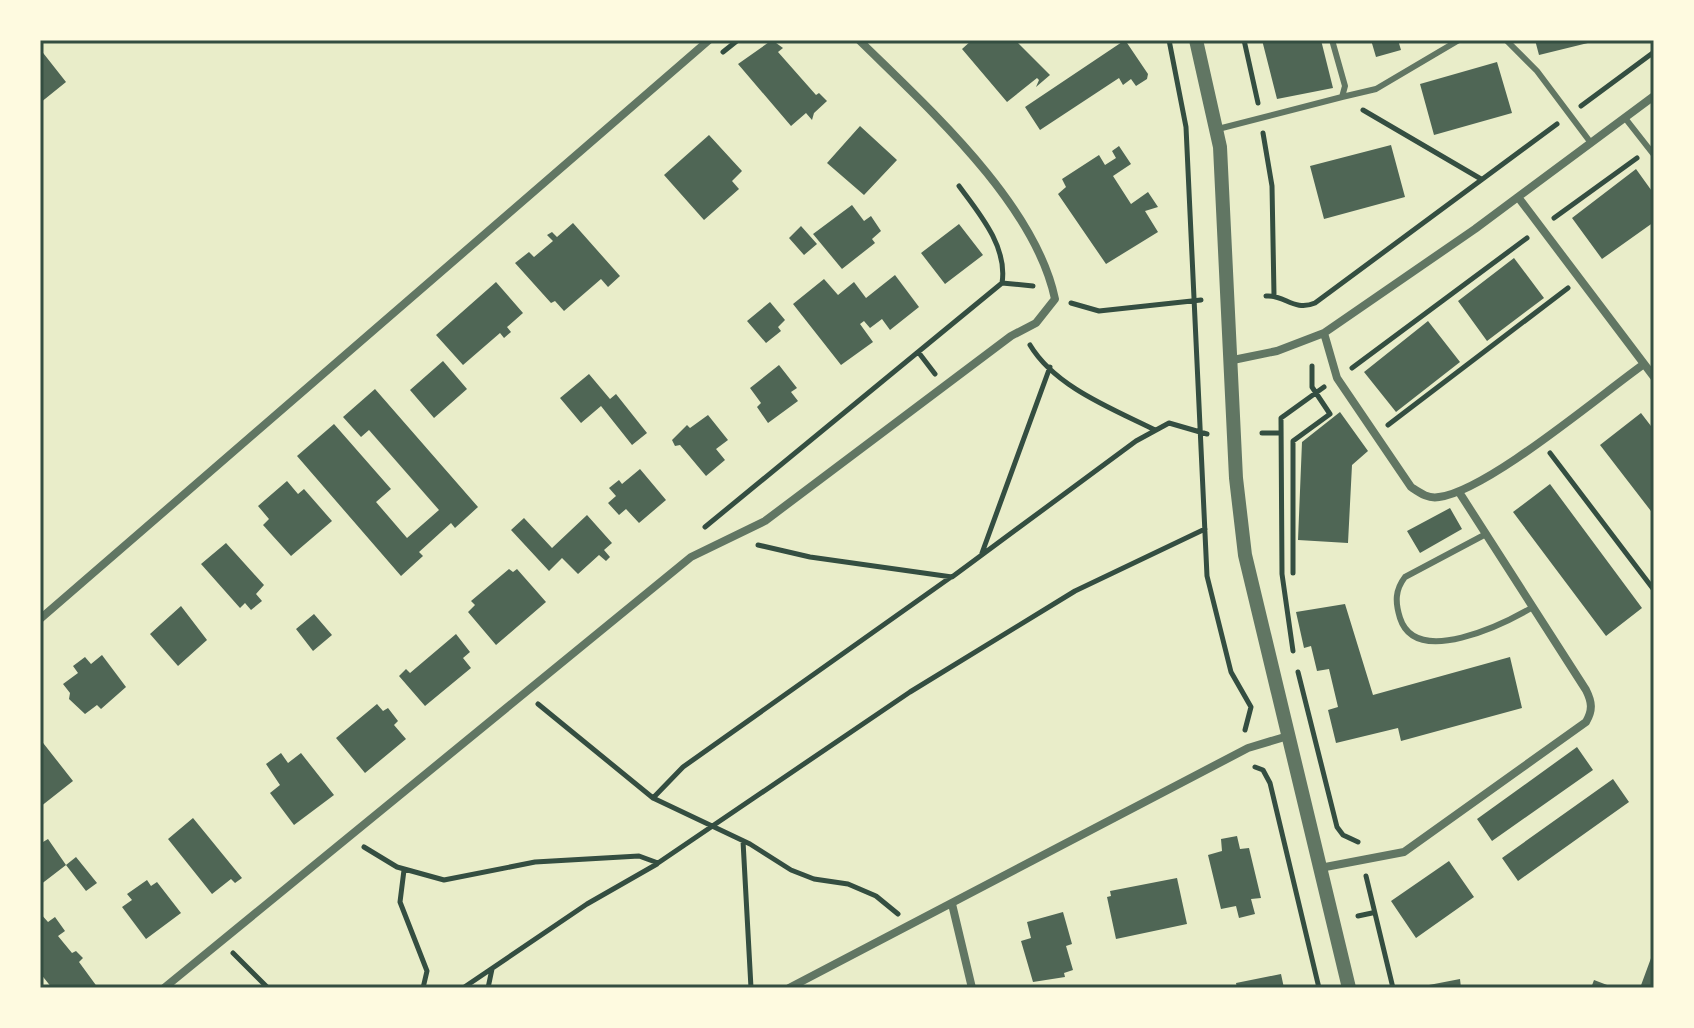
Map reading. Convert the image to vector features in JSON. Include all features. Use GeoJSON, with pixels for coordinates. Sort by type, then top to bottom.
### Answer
{"type":"FeatureCollection","features":[{"type":"Feature","properties":{"kind":"street"},"geometry":{"type":"LineString","coordinates":[[40,619],[709,40]]}},
{"type":"Feature","properties":{"kind":"street"},"geometry":{"type":"LineString","coordinates":[[164,988],[350,839],[691,557],[765,521],[1022,330],[1036,323],[1055,299],[1048,268],[986,169],[859,40]]}},
{"type":"Feature","properties":{"kind":"street"},"geometry":{"type":"LineString","coordinates":[[1196,40],[1218,129],[1233,360],[1236,478],[1245,555],[1349,988]]}},
{"type":"Feature","properties":{"kind":"street"},"geometry":{"type":"LineString","coordinates":[[1233,360],[1277,351],[1324,333],[1518,197],[1654,96]]}},
{"type":"Feature","properties":{"kind":"street"},"geometry":{"type":"LineString","coordinates":[[1518,197],[1654,377]]}},
{"type":"Feature","properties":{"kind":"street"},"geometry":{"type":"LineString","coordinates":[[1324,333],[1337,378],[1411,487],[1423,495],[1436,498],[1459,492],[1540,440],[1644,364]]}},
{"type":"Feature","properties":{"kind":"street"},"geometry":{"type":"LineString","coordinates":[[1320,868],[1404,852],[1586,722],[1591,700],[1459,492]]}},
{"type":"Feature","properties":{"kind":"street"},"geometry":{"type":"LineString","coordinates":[[789,988],[1248,748],[1288,736]]}},
{"type":"Feature","properties":{"kind":"street"},"geometry":{"type":"LineString","coordinates":[[952,904],[972,988]]}},
{"type":"Feature","properties":{"kind":"lane"},"geometry":{"type":"LineString","coordinates":[[1332,40],[1345,86],[1342,97]]}},
{"type":"Feature","properties":{"kind":"lane"},"geometry":{"type":"LineString","coordinates":[[1218,129],[1376,89],[1459,40]]}},
{"type":"Feature","properties":{"kind":"lane"},"geometry":{"type":"LineString","coordinates":[[1506,40],[1537,71],[1591,143]]}},
{"type":"Feature","properties":{"kind":"lane"},"geometry":{"type":"LineString","coordinates":[[1625,118],[1652,152]]}},
{"type":"Feature","properties":{"kind":"lane"},"geometry":{"type":"LineString","coordinates":[[1486,534],[1405,577],[1397,587],[1397,608],[1403,627],[1418,639],[1437,642],[1500,626],[1533,607]]}},
{"type":"Feature","properties":{"kind":"path"},"geometry":{"type":"LineString","coordinates":[[1169,40],[1186,127],[1198,300],[1207,576],[1231,672],[1251,707],[1243,739]]}},
{"type":"Feature","properties":{"kind":"path"},"geometry":{"type":"LineString","coordinates":[[1244,40],[1259,108]]}},
{"type":"Feature","properties":{"kind":"path"},"geometry":{"type":"LineString","coordinates":[[1266,296],[1274,295],[1287,304],[1308,309],[1654,52]]}},
{"type":"Feature","properties":{"kind":"path"},"geometry":{"type":"LineString","coordinates":[[1342,97],[1481,179]]}},
{"type":"Feature","properties":{"kind":"path"},"geometry":{"type":"LineString","coordinates":[[1262,130],[1272,186],[1274,295]]}},
{"type":"Feature","properties":{"kind":"path"},"geometry":{"type":"LineString","coordinates":[[1360,851],[1357,842],[1343,835],[1337,827],[1292,648],[1282,574],[1281,418],[1540,228],[1652,152]]}},
{"type":"Feature","properties":{"kind":"path"},"geometry":{"type":"LineString","coordinates":[[1385,427],[1572,285],[1564,275]]}},
{"type":"Feature","properties":{"kind":"path"},"geometry":{"type":"LineString","coordinates":[[1002,283],[1052,286]]}},
{"type":"Feature","properties":{"kind":"path"},"geometry":{"type":"LineString","coordinates":[[1055,299],[1099,311],[1198,300]]}},
{"type":"Feature","properties":{"kind":"path"},"geometry":{"type":"LineString","coordinates":[[1022,330],[1038,359],[1091,399],[1156,430]]}},
{"type":"Feature","properties":{"kind":"path"},"geometry":{"type":"LineString","coordinates":[[1293,573],[1293,441],[1330,414],[1316,394],[1311,380],[1312,366]]}},
{"type":"Feature","properties":{"kind":"path"},"geometry":{"type":"LineString","coordinates":[[982,554],[1050,367]]}},
{"type":"Feature","properties":{"kind":"path"},"geometry":{"type":"LineString","coordinates":[[1377,416],[1393,439]]}},
{"type":"Feature","properties":{"kind":"path"},"geometry":{"type":"LineString","coordinates":[[653,798],[683,767],[1156,430],[1169,423],[1204,434]]}},
{"type":"Feature","properties":{"kind":"path"},"geometry":{"type":"LineString","coordinates":[[1262,433],[1280,433]]}},
{"type":"Feature","properties":{"kind":"path"},"geometry":{"type":"LineString","coordinates":[[1540,440],[1654,590]]}},
{"type":"Feature","properties":{"kind":"path"},"geometry":{"type":"LineString","coordinates":[[704,529],[810,557],[952,577]]}},
{"type":"Feature","properties":{"kind":"path"},"geometry":{"type":"LineString","coordinates":[[463,988],[587,904],[712,829],[910,692],[1075,591],[1205,529]]}},
{"type":"Feature","properties":{"kind":"path"},"geometry":{"type":"LineString","coordinates":[[525,693],[653,798],[814,879],[848,884],[876,896],[900,915],[907,928]]}},
{"type":"Feature","properties":{"kind":"path"},"geometry":{"type":"LineString","coordinates":[[1245,768],[1257,767],[1268,776],[1307,927],[1319,988]]}},
{"type":"Feature","properties":{"kind":"path"},"geometry":{"type":"LineString","coordinates":[[350,839],[404,870],[444,880],[549,861],[639,856],[658,863]]}},
{"type":"Feature","properties":{"kind":"path"},"geometry":{"type":"LineString","coordinates":[[743,841],[751,988]]}},
{"type":"Feature","properties":{"kind":"path"},"geometry":{"type":"LineString","coordinates":[[404,870],[400,902],[427,971],[423,988]]}},
{"type":"Feature","properties":{"kind":"path"},"geometry":{"type":"LineString","coordinates":[[1365,873],[1372,913],[1393,988]]}},
{"type":"Feature","properties":{"kind":"path"},"geometry":{"type":"LineString","coordinates":[[1358,916],[1372,913]]}},
{"type":"Feature","properties":{"kind":"path"},"geometry":{"type":"LineString","coordinates":[[221,942],[268,988]]}},
{"type":"Feature","properties":{"kind":"path"},"geometry":{"type":"LineString","coordinates":[[488,988],[492,968]]}},
{"type":"Feature","properties":{"kind":"building"},"geometry":{"type":"Polygon","coordinates":[[[772,40],[783,48],[778,52],[816,95],[819,93],[827,101],[814,113],[812,120],[806,113],[791,126],[738,64],[772,40]]]}},
{"type":"Feature","properties":{"kind":"building"},"geometry":{"type":"Polygon","coordinates":[[[972,40],[1015,40],[1050,75],[1036,87],[1037,78],[1007,102],[962,49],[972,40]]]}},
{"type":"Feature","properties":{"kind":"building"},"geometry":{"type":"Polygon","coordinates":[[[1125,40],[1148,74],[1147,79],[1136,86],[1131,79],[1123,85],[1119,78],[1040,130],[1025,107],[1125,40]]]}},
{"type":"Feature","properties":{"kind":"building"},"geometry":{"type":"Polygon","coordinates":[[[1262,40],[1321,40],[1333,88],[1277,99],[1262,40]]]}},
{"type":"Feature","properties":{"kind":"building"},"geometry":{"type":"Polygon","coordinates":[[[1371,40],[1398,40],[1401,50],[1376,57],[1371,40]]]}},
{"type":"Feature","properties":{"kind":"building"},"geometry":{"type":"Polygon","coordinates":[[[1535,40],[1596,40],[1596,41],[1539,55],[1535,40]]]}},
{"type":"Feature","properties":{"kind":"building"},"geometry":{"type":"Polygon","coordinates":[[[40,49],[66,82],[40,103],[40,49]]]}},
{"type":"Feature","properties":{"kind":"building"},"geometry":{"type":"Polygon","coordinates":[[[1497,62],[1512,113],[1434,135],[1420,84],[1497,62]]]}},
{"type":"Feature","properties":{"kind":"building"},"geometry":{"type":"Polygon","coordinates":[[[860,126],[897,160],[864,195],[827,163],[860,126]]]}},
{"type":"Feature","properties":{"kind":"building"},"geometry":{"type":"Polygon","coordinates":[[[709,135],[742,171],[732,181],[739,189],[704,220],[664,175],[709,135]]]}},
{"type":"Feature","properties":{"kind":"building"},"geometry":{"type":"Polygon","coordinates":[[[1391,145],[1405,197],[1324,219],[1310,166],[1391,145]]]}},
{"type":"Feature","properties":{"kind":"building"},"geometry":{"type":"Polygon","coordinates":[[[1119,146],[1131,164],[1113,176],[1131,204],[1148,192],[1158,207],[1145,211],[1158,232],[1106,264],[1058,194],[1066,187],[1062,179],[1099,155],[1105,165],[1116,158],[1112,151],[1119,146]]]}},
{"type":"Feature","properties":{"kind":"building"},"geometry":{"type":"Polygon","coordinates":[[[1636,169],[1654,194],[1654,222],[1602,259],[1572,218],[1636,169]]]}},
{"type":"Feature","properties":{"kind":"building"},"geometry":{"type":"Polygon","coordinates":[[[852,205],[864,221],[871,216],[881,231],[872,239],[875,243],[842,269],[813,234],[852,205]]]}},
{"type":"Feature","properties":{"kind":"building"},"geometry":{"type":"Polygon","coordinates":[[[573,223],[620,276],[608,287],[601,279],[564,311],[555,301],[551,303],[515,263],[529,252],[534,257],[553,241],[547,235],[552,232],[557,237],[573,223]]]}},
{"type":"Feature","properties":{"kind":"building"},"geometry":{"type":"Polygon","coordinates":[[[959,224],[983,255],[945,284],[921,253],[959,224]]]}},
{"type":"Feature","properties":{"kind":"building"},"geometry":{"type":"Polygon","coordinates":[[[801,226],[817,244],[804,255],[789,238],[801,226]]]}},
{"type":"Feature","properties":{"kind":"building"},"geometry":{"type":"Polygon","coordinates":[[[1514,258],[1544,298],[1487,341],[1458,301],[1514,258]]]}},
{"type":"Feature","properties":{"kind":"building"},"geometry":{"type":"Polygon","coordinates":[[[895,275],[919,307],[890,330],[882,319],[870,328],[864,321],[860,324],[873,342],[841,365],[793,304],[824,279],[838,295],[854,282],[866,298],[895,275]]]}},
{"type":"Feature","properties":{"kind":"building"},"geometry":{"type":"Polygon","coordinates":[[[496,282],[523,313],[507,327],[511,332],[504,338],[500,333],[463,365],[436,335],[496,282]]]}},
{"type":"Feature","properties":{"kind":"building"},"geometry":{"type":"Polygon","coordinates":[[[770,302],[785,320],[778,327],[781,331],[766,343],[747,321],[770,302]]]}},
{"type":"Feature","properties":{"kind":"building"},"geometry":{"type":"Polygon","coordinates":[[[1428,321],[1460,362],[1396,412],[1364,372],[1428,321]]]}},
{"type":"Feature","properties":{"kind":"building"},"geometry":{"type":"Polygon","coordinates":[[[443,361],[467,389],[434,418],[410,390],[443,361]]]}},
{"type":"Feature","properties":{"kind":"building"},"geometry":{"type":"Polygon","coordinates":[[[779,365],[797,388],[791,392],[798,401],[768,423],[757,407],[761,403],[750,388],[779,365]]]}},
{"type":"Feature","properties":{"kind":"building"},"geometry":{"type":"Polygon","coordinates":[[[589,374],[610,399],[616,394],[647,433],[632,445],[601,406],[581,423],[560,398],[589,374]]]}},
{"type":"Feature","properties":{"kind":"building"},"geometry":{"type":"Polygon","coordinates":[[[375,389],[478,507],[455,528],[451,523],[419,552],[423,556],[401,576],[297,456],[334,424],[391,489],[376,502],[407,538],[439,510],[369,430],[361,437],[343,417],[375,389]]]}},
{"type":"Feature","properties":{"kind":"building"},"geometry":{"type":"Polygon","coordinates":[[[1340,412],[1368,451],[1352,465],[1348,543],[1298,540],[1302,442],[1340,412]]]}},
{"type":"Feature","properties":{"kind":"building"},"geometry":{"type":"Polygon","coordinates":[[[1641,413],[1654,430],[1654,515],[1600,445],[1641,413]]]}},
{"type":"Feature","properties":{"kind":"building"},"geometry":{"type":"Polygon","coordinates":[[[708,415],[728,440],[716,449],[725,460],[706,476],[672,440],[687,425],[690,428],[708,415]]]}},
{"type":"Feature","properties":{"kind":"building"},"geometry":{"type":"Polygon","coordinates":[[[640,469],[666,500],[639,523],[626,509],[619,515],[608,503],[616,496],[609,488],[619,480],[622,484],[640,469]]]}},
{"type":"Feature","properties":{"kind":"building"},"geometry":{"type":"Polygon","coordinates":[[[287,481],[298,494],[304,489],[332,521],[291,556],[263,525],[269,519],[258,506],[287,481]]]}},
{"type":"Feature","properties":{"kind":"building"},"geometry":{"type":"Polygon","coordinates":[[[1550,484],[1642,608],[1606,636],[1513,512],[1550,484]]]}},
{"type":"Feature","properties":{"kind":"building"},"geometry":{"type":"Polygon","coordinates":[[[1450,508],[1462,529],[1420,553],[1407,531],[1450,508]]]}},
{"type":"Feature","properties":{"kind":"building"},"geometry":{"type":"Polygon","coordinates":[[[587,515],[612,543],[604,550],[610,557],[606,561],[599,555],[578,574],[562,558],[549,571],[511,530],[524,518],[552,548],[587,515]]]}},
{"type":"Feature","properties":{"kind":"building"},"geometry":{"type":"Polygon","coordinates":[[[226,543],[264,585],[256,594],[262,601],[251,610],[245,603],[240,608],[201,564],[226,543]]]}},
{"type":"Feature","properties":{"kind":"building"},"geometry":{"type":"Polygon","coordinates":[[[509,569],[513,572],[517,569],[546,602],[496,645],[468,612],[475,605],[471,601],[509,569]]]}},
{"type":"Feature","properties":{"kind":"building"},"geometry":{"type":"Polygon","coordinates":[[[1345,604],[1373,695],[1510,657],[1522,708],[1401,741],[1398,728],[1336,743],[1328,710],[1338,707],[1329,669],[1317,671],[1311,646],[1304,648],[1296,612],[1345,604]]]}},
{"type":"Feature","properties":{"kind":"building"},"geometry":{"type":"Polygon","coordinates":[[[181,606],[207,640],[178,666],[150,634],[181,606]]]}},
{"type":"Feature","properties":{"kind":"building"},"geometry":{"type":"Polygon","coordinates":[[[314,614],[332,635],[313,651],[296,629],[314,614]]]}},
{"type":"Feature","properties":{"kind":"building"},"geometry":{"type":"Polygon","coordinates":[[[456,634],[470,652],[463,658],[471,668],[425,706],[399,676],[406,669],[410,673],[456,634]]]}},
{"type":"Feature","properties":{"kind":"building"},"geometry":{"type":"Polygon","coordinates":[[[102,655],[126,687],[101,709],[97,705],[85,714],[69,699],[70,693],[63,684],[78,673],[73,666],[85,657],[91,664],[102,655]]]}},
{"type":"Feature","properties":{"kind":"building"},"geometry":{"type":"Polygon","coordinates":[[[377,704],[383,711],[388,708],[398,721],[394,725],[406,739],[365,773],[336,738],[377,704]]]}},
{"type":"Feature","properties":{"kind":"building"},"geometry":{"type":"Polygon","coordinates":[[[40,739],[73,781],[40,807],[40,739]]]}},
{"type":"Feature","properties":{"kind":"building"},"geometry":{"type":"Polygon","coordinates":[[[1577,747],[1593,770],[1492,841],[1477,819],[1577,747]]]}},
{"type":"Feature","properties":{"kind":"building"},"geometry":{"type":"Polygon","coordinates":[[[281,753],[288,763],[301,753],[334,795],[294,825],[270,793],[280,785],[266,764],[281,753]]]}},
{"type":"Feature","properties":{"kind":"building"},"geometry":{"type":"Polygon","coordinates":[[[1613,779],[1629,802],[1518,881],[1502,858],[1613,779]]]}},
{"type":"Feature","properties":{"kind":"building"},"geometry":{"type":"Polygon","coordinates":[[[193,818],[242,878],[235,883],[231,879],[212,894],[168,839],[193,818]]]}},
{"type":"Feature","properties":{"kind":"building"},"geometry":{"type":"Polygon","coordinates":[[[1237,836],[1240,849],[1249,848],[1261,898],[1251,899],[1255,914],[1239,918],[1236,906],[1221,909],[1208,855],[1222,851],[1221,839],[1237,836]]]}},
{"type":"Feature","properties":{"kind":"building"},"geometry":{"type":"Polygon","coordinates":[[[40,837],[43,842],[48,839],[66,865],[40,885],[40,837]]]}},
{"type":"Feature","properties":{"kind":"building"},"geometry":{"type":"Polygon","coordinates":[[[76,857],[97,883],[86,891],[66,865],[76,857]]]}},
{"type":"Feature","properties":{"kind":"building"},"geometry":{"type":"Polygon","coordinates":[[[1449,861],[1474,897],[1416,938],[1391,901],[1449,861]]]}},
{"type":"Feature","properties":{"kind":"building"},"geometry":{"type":"Polygon","coordinates":[[[1177,878],[1187,924],[1116,939],[1107,897],[1111,896],[1110,891],[1177,878]]]}},
{"type":"Feature","properties":{"kind":"building"},"geometry":{"type":"Polygon","coordinates":[[[147,880],[151,886],[157,882],[181,913],[146,939],[122,907],[132,900],[127,894],[147,880]]]}},
{"type":"Feature","properties":{"kind":"building"},"geometry":{"type":"Polygon","coordinates":[[[1063,912],[1072,944],[1066,946],[1073,970],[1064,973],[1065,977],[1033,982],[1021,941],[1031,938],[1027,922],[1063,912]]]}},
{"type":"Feature","properties":{"kind":"building"},"geometry":{"type":"Polygon","coordinates":[[[40,913],[48,922],[55,917],[65,931],[58,936],[72,953],[76,951],[83,958],[79,962],[98,988],[52,988],[40,973],[40,913]]]}},
{"type":"Feature","properties":{"kind":"building"},"geometry":{"type":"Polygon","coordinates":[[[1654,950],[1654,988],[1640,988],[1654,950]]]}},
{"type":"Feature","properties":{"kind":"building"},"geometry":{"type":"Polygon","coordinates":[[[1281,974],[1284,988],[1237,988],[1236,983],[1281,974]]]}},
{"type":"Feature","properties":{"kind":"building"},"geometry":{"type":"Polygon","coordinates":[[[1460,979],[1461,988],[1429,988],[1429,985],[1460,979]]]}},
{"type":"Feature","properties":{"kind":"building"},"geometry":{"type":"Polygon","coordinates":[[[1594,980],[1615,988],[1591,988],[1594,980]]]}}]}
